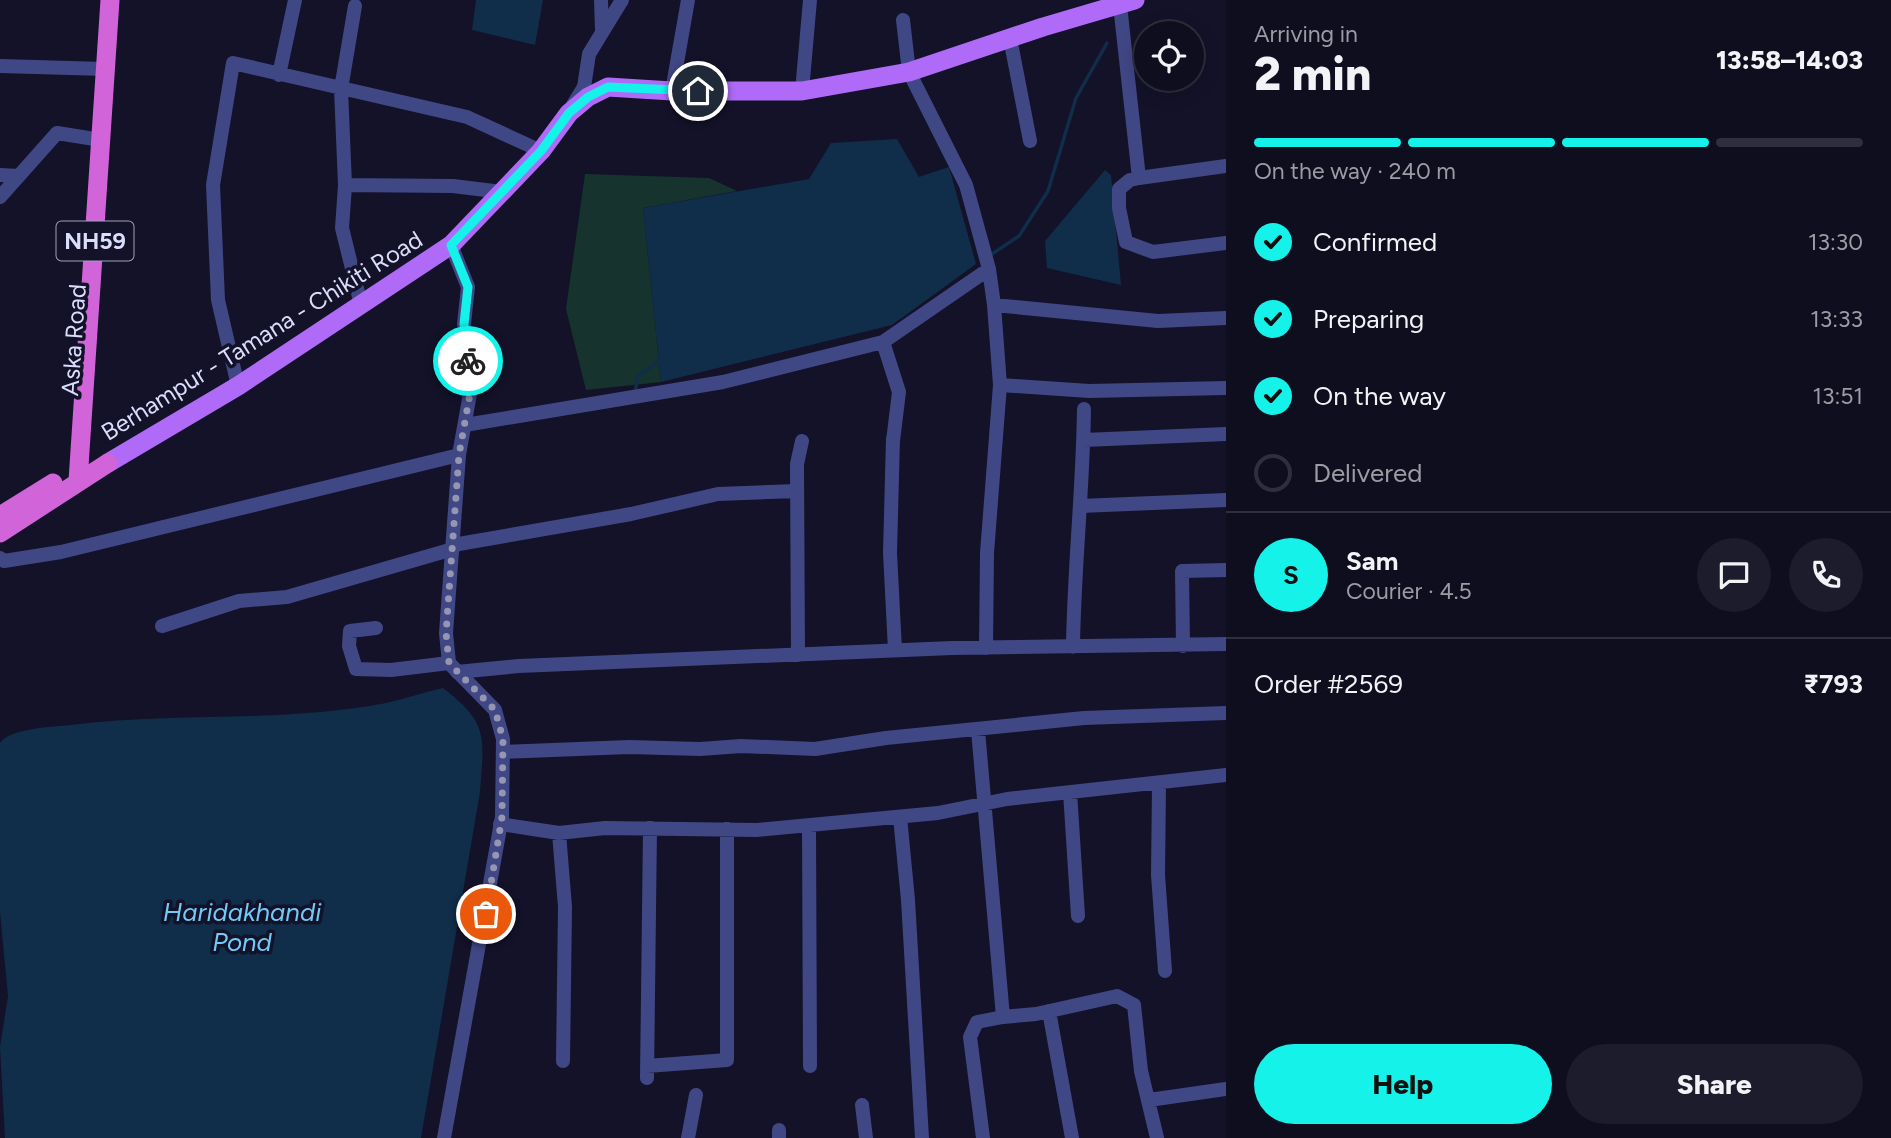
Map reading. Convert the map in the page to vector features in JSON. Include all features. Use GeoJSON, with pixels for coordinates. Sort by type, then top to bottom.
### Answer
{"type":"FeatureCollection","features":[{"type":"Feature","properties":{"kind":"highway","name":"NH59"},"geometry":{"type":"LineString","coordinates":[[89,470],[101,140],[110,0]]}},
{"type":"Feature","properties":{"kind":"highway","name":"Aska Road"},"geometry":{"type":"LineString","coordinates":[[89,470],[122,0]]}},
{"type":"Feature","properties":{"kind":"highway"},"geometry":{"type":"LineString","coordinates":[[0,516],[89,470]]}},
{"type":"Feature","properties":{"kind":"highway"},"geometry":{"type":"LineString","coordinates":[[0,533],[89,470]]}},
{"type":"Feature","properties":{"kind":"main road","name":"Berhampur - Tamana - Chikiti Road"},"geometry":{"type":"LineString","coordinates":[[89,470],[238,386],[451,245],[541,151],[569,113],[588,97],[608,87],[672,91],[802,91],[909,72],[1128,2]]}},
{"type":"Feature","properties":{"kind":"street"},"geometry":{"type":"LineString","coordinates":[[279,75],[295,0]]}},
{"type":"Feature","properties":{"kind":"street"},"geometry":{"type":"LineString","coordinates":[[601,0],[602,30]]}},
{"type":"Feature","properties":{"kind":"street"},"geometry":{"type":"LineString","coordinates":[[569,113],[584,87],[589,54],[622,0]]}},
{"type":"Feature","properties":{"kind":"street"},"geometry":{"type":"LineString","coordinates":[[672,91],[688,0]]}},
{"type":"Feature","properties":{"kind":"street"},"geometry":{"type":"LineString","coordinates":[[802,91],[810,0]]}},
{"type":"Feature","properties":{"kind":"street"},"geometry":{"type":"LineString","coordinates":[[1128,2],[1131,127],[1139,178]]}},
{"type":"Feature","properties":{"kind":"street"},"geometry":{"type":"LineString","coordinates":[[355,6],[341,89],[345,185],[342,228],[361,305]]}},
{"type":"Feature","properties":{"kind":"street"},"geometry":{"type":"LineString","coordinates":[[903,20],[909,72],[965,185],[989,269],[994,305],[1000,385],[987,553],[986,648]]}},
{"type":"Feature","properties":{"kind":"street"},"geometry":{"type":"LineString","coordinates":[[1010,38],[1030,141]]}},
{"type":"Feature","properties":{"kind":"street"},"geometry":{"type":"LineString","coordinates":[[238,386],[218,300],[213,185],[233,63],[467,117],[541,151]]}},
{"type":"Feature","properties":{"kind":"street"},"geometry":{"type":"LineString","coordinates":[[0,66],[105,69]]}},
{"type":"Feature","properties":{"kind":"street"},"geometry":{"type":"LineString","coordinates":[[0,197],[57,133],[101,140]]}},
{"type":"Feature","properties":{"kind":"street"},"geometry":{"type":"LineString","coordinates":[[1226,166],[1139,178],[1130,180],[1119,189],[1122,230],[1130,246],[1153,252],[1226,243]]}},
{"type":"Feature","properties":{"kind":"street"},"geometry":{"type":"LineString","coordinates":[[0,175],[19,176]]}},
{"type":"Feature","properties":{"kind":"street"},"geometry":{"type":"LineString","coordinates":[[345,185],[453,186],[502,192]]}},
{"type":"Feature","properties":{"kind":"street"},"geometry":{"type":"LineString","coordinates":[[444,1138],[500,824],[503,752],[495,710],[453,668],[446,633],[459,455],[471,388],[464,324],[468,287],[451,245]]}},
{"type":"Feature","properties":{"kind":"street"},"geometry":{"type":"LineString","coordinates":[[465,425],[723,382],[883,342],[989,269]]}},
{"type":"Feature","properties":{"kind":"street"},"geometry":{"type":"LineString","coordinates":[[994,305],[1158,321],[1226,318]]}},
{"type":"Feature","properties":{"kind":"street"},"geometry":{"type":"LineString","coordinates":[[883,342],[900,392],[893,439],[890,553],[895,650]]}},
{"type":"Feature","properties":{"kind":"street"},"geometry":{"type":"LineString","coordinates":[[1000,385],[1089,391],[1226,388]]}},
{"type":"Feature","properties":{"kind":"street"},"geometry":{"type":"LineString","coordinates":[[1073,647],[1084,410]]}},
{"type":"Feature","properties":{"kind":"street"},"geometry":{"type":"LineString","coordinates":[[1084,440],[1226,434]]}},
{"type":"Feature","properties":{"kind":"street"},"geometry":{"type":"LineString","coordinates":[[798,655],[797,464],[802,441]]}},
{"type":"Feature","properties":{"kind":"street"},"geometry":{"type":"LineString","coordinates":[[0,558],[4,561],[61,552],[459,455]]}},
{"type":"Feature","properties":{"kind":"street"},"geometry":{"type":"LineString","coordinates":[[162,626],[240,601],[287,597],[453,547],[631,514],[718,494],[797,491]]}},
{"type":"Feature","properties":{"kind":"street"},"geometry":{"type":"LineString","coordinates":[[1080,506],[1226,500]]}},
{"type":"Feature","properties":{"kind":"street"},"geometry":{"type":"LineString","coordinates":[[1184,646],[1182,571],[1226,569]]}},
{"type":"Feature","properties":{"kind":"street"},"geometry":{"type":"LineString","coordinates":[[376,628],[350,631],[349,646],[356,668],[391,670],[519,666],[895,650],[1226,644]]}},
{"type":"Feature","properties":{"kind":"street"},"geometry":{"type":"LineString","coordinates":[[503,752],[629,747],[699,750],[741,746],[815,749],[886,738],[1084,718],[1226,713]]}},
{"type":"Feature","properties":{"kind":"street"},"geometry":{"type":"LineString","coordinates":[[978,730],[1003,1017]]}},
{"type":"Feature","properties":{"kind":"street"},"geometry":{"type":"LineString","coordinates":[[500,824],[559,833],[605,828],[727,829],[809,826],[900,817],[1070,792],[1226,775]]}},
{"type":"Feature","properties":{"kind":"street"},"geometry":{"type":"LineString","coordinates":[[1159,784],[1158,875],[1165,971]]}},
{"type":"Feature","properties":{"kind":"street"},"geometry":{"type":"LineString","coordinates":[[1070,792],[1078,916]]}},
{"type":"Feature","properties":{"kind":"street"},"geometry":{"type":"LineString","coordinates":[[900,817],[908,900],[922,1138]]}},
{"type":"Feature","properties":{"kind":"street"},"geometry":{"type":"LineString","coordinates":[[809,826],[810,1066]]}},
{"type":"Feature","properties":{"kind":"street"},"geometry":{"type":"LineString","coordinates":[[650,828],[647,1072],[727,1060],[727,829]]}},
{"type":"Feature","properties":{"kind":"street"},"geometry":{"type":"LineString","coordinates":[[559,833],[565,907],[563,1061]]}},
{"type":"Feature","properties":{"kind":"street"},"geometry":{"type":"LineString","coordinates":[[983,1138],[970,1037],[977,1022],[1049,1011],[1117,996],[1134,1005],[1141,1071],[1157,1138]]}},
{"type":"Feature","properties":{"kind":"street"},"geometry":{"type":"LineString","coordinates":[[1049,1011],[1072,1138]]}},
{"type":"Feature","properties":{"kind":"street"},"geometry":{"type":"LineString","coordinates":[[1149,1100],[1226,1089]]}},
{"type":"Feature","properties":{"kind":"street"},"geometry":{"type":"LineString","coordinates":[[688,1138],[696,1095]]}},
{"type":"Feature","properties":{"kind":"street"},"geometry":{"type":"LineString","coordinates":[[862,1105],[866,1138]]}},
{"type":"Feature","properties":{"kind":"green space"},"geometry":{"type":"Polygon","coordinates":[[[585,174],[709,178],[737,191],[643,208],[661,382],[586,390],[566,309],[585,174]]]}},
{"type":"Feature","properties":{"kind":"water"},"geometry":{"type":"Polygon","coordinates":[[[476,0],[543,0],[535,45],[472,30],[476,0]]]}},
{"type":"Feature","properties":{"kind":"water"},"geometry":{"type":"Polygon","coordinates":[[[897,139],[919,177],[949,167],[976,264],[892,325],[661,382],[643,208],[809,179],[831,143],[897,139]]]}},
{"type":"Feature","properties":{"kind":"water"},"geometry":{"type":"Polygon","coordinates":[[[1105,170],[1111,175],[1121,285],[1047,268],[1045,241],[1105,170]]]}},
{"type":"Feature","properties":{"kind":"water","name":"Haridakhandi Pond"},"geometry":{"type":"Polygon","coordinates":[[[443,688],[469,711],[476,722],[480,732],[482,757],[480,792],[421,1138],[5,1138],[0,1047],[8,996],[0,912],[0,743],[13,734],[43,728],[110,721],[308,713],[386,703],[443,688]]]}},
{"type":"Feature","properties":{"kind":"waterway"},"geometry":{"type":"LineString","coordinates":[[989,256],[1019,236],[1048,191],[1076,98],[1107,43]]}},
{"type":"Feature","properties":{"kind":"waterway"},"geometry":{"type":"LineString","coordinates":[[635,393],[638,376],[663,358]]}},
{"type":"Feature","properties":{"kind":"way so far"},"geometry":{"type":"LineString","coordinates":[[468,361],[471,388],[459,455],[446,633],[449,663],[495,710],[503,739],[502,817],[486,914]]}},
{"type":"Feature","properties":{"kind":"route"},"geometry":{"type":"LineString","coordinates":[[468,361],[464,324],[468,287],[451,245],[541,151],[569,113],[588,97],[608,87],[698,91]]}}]}
